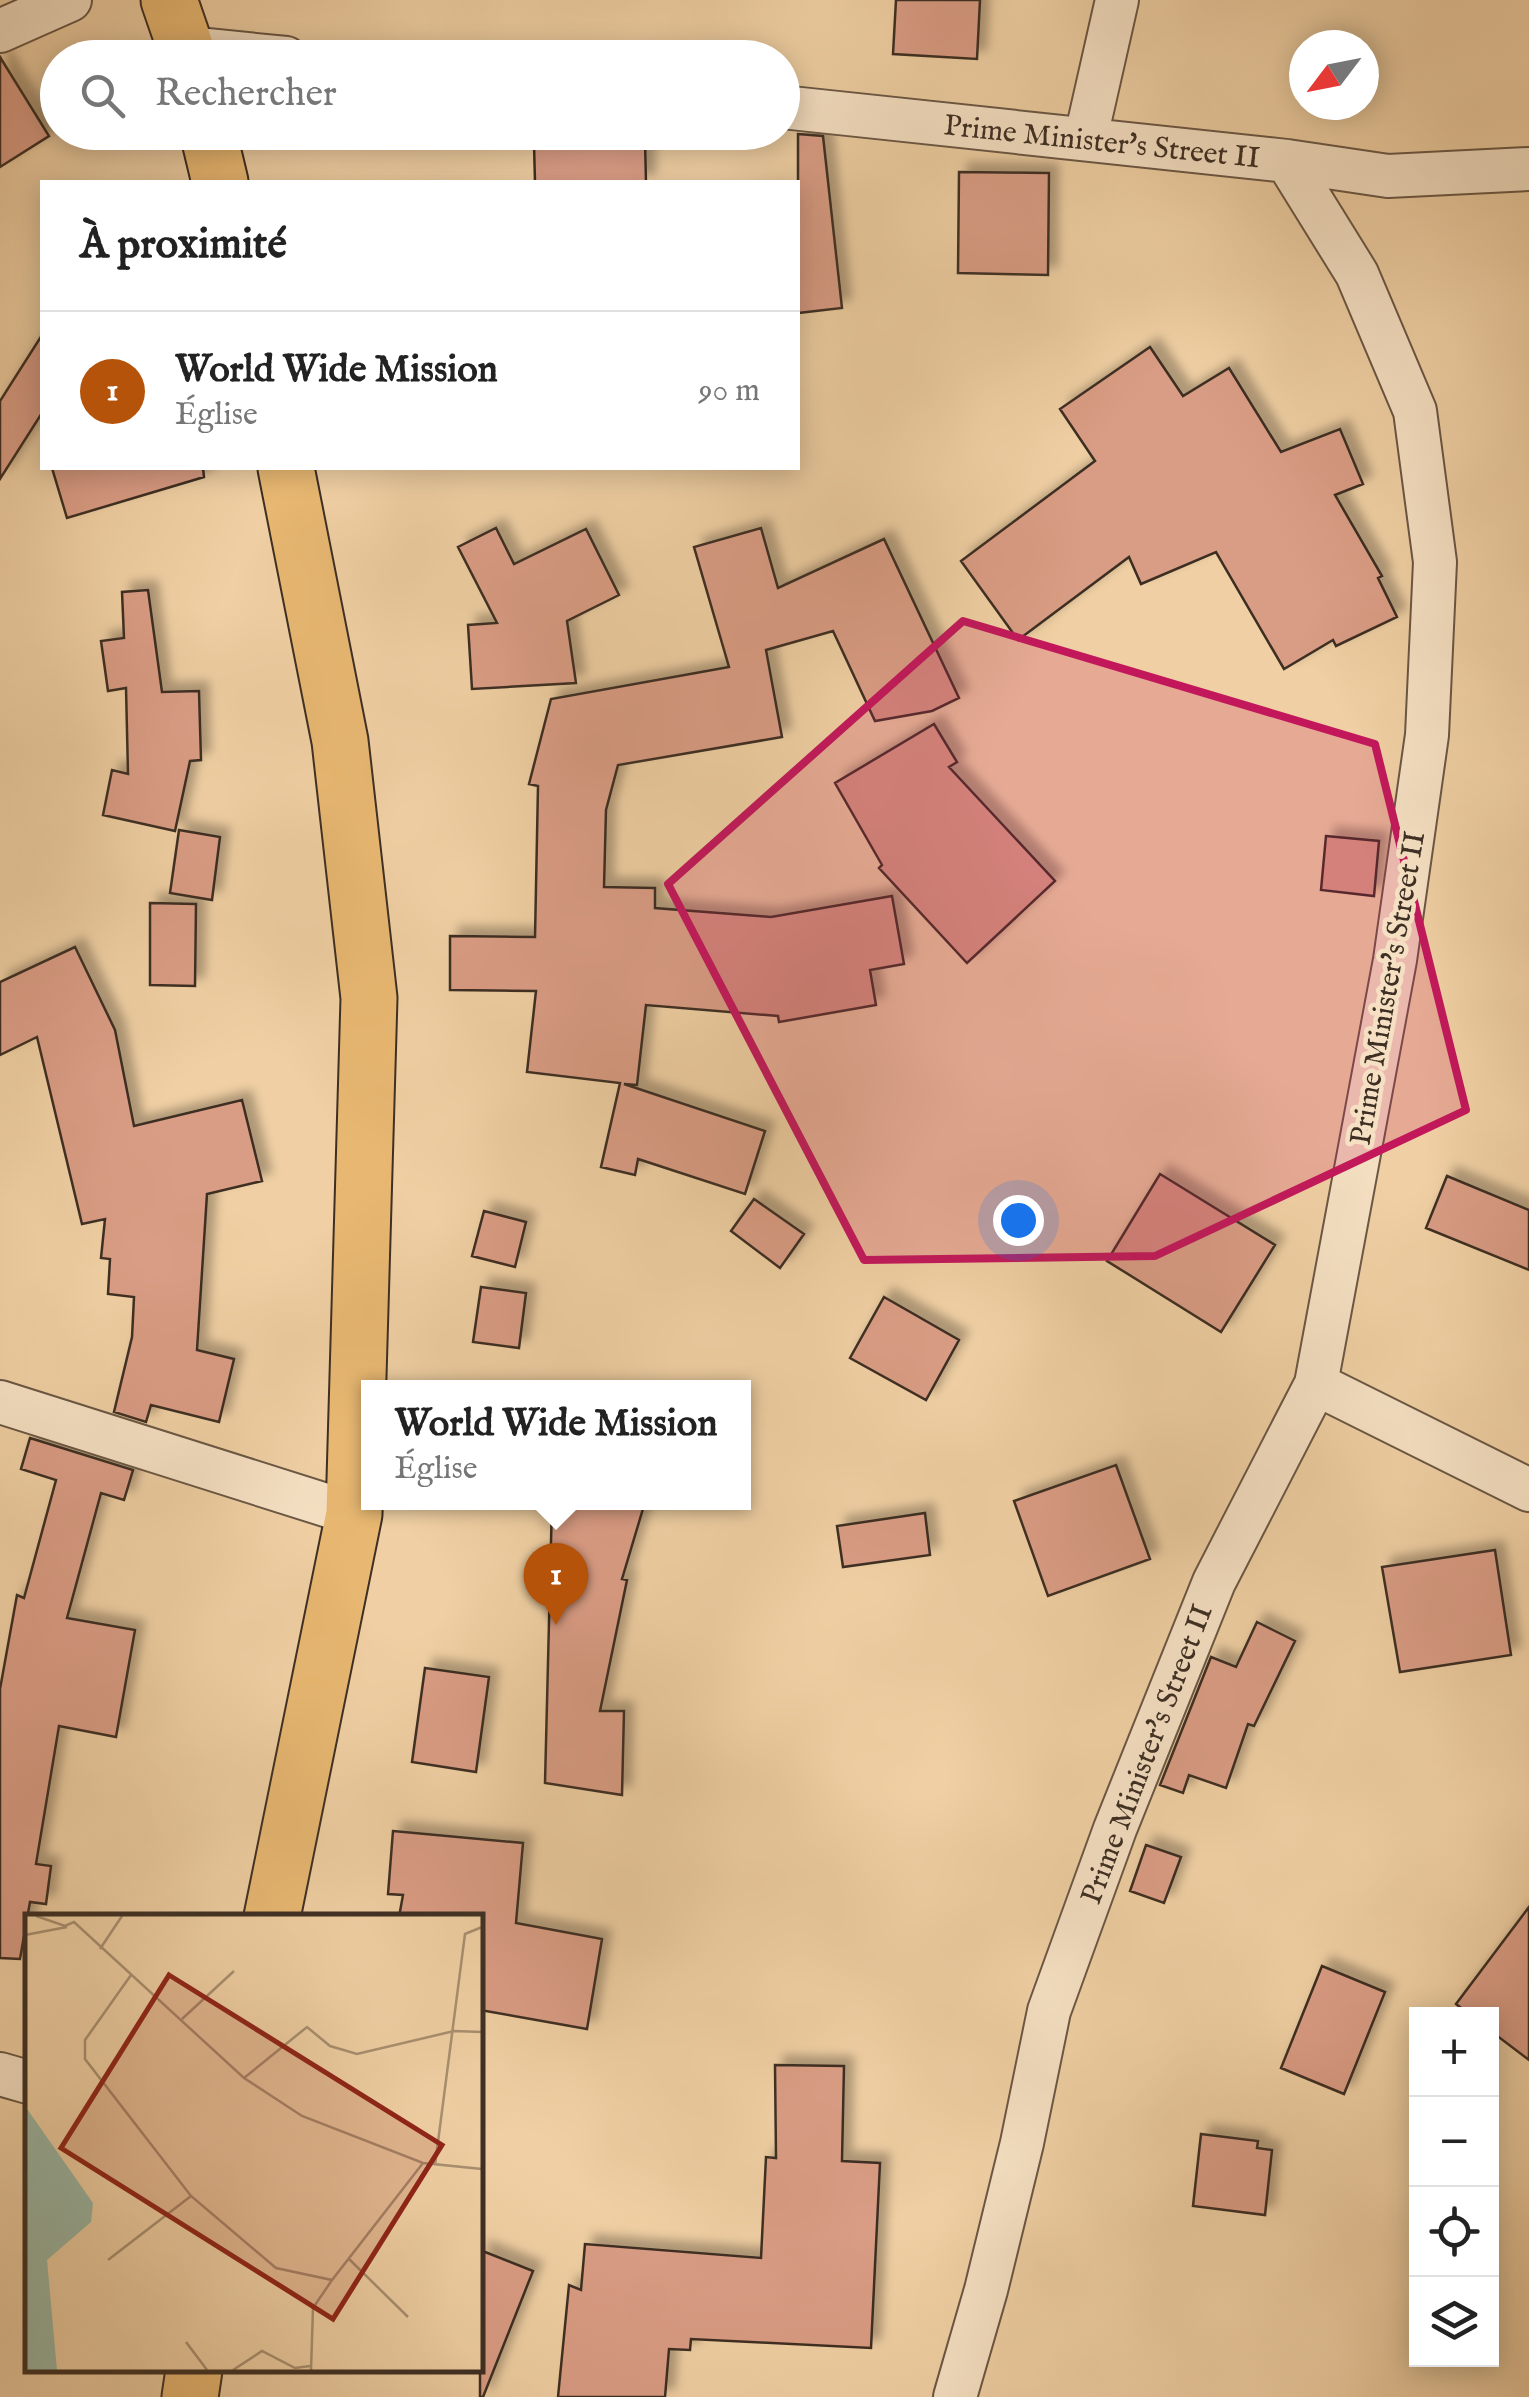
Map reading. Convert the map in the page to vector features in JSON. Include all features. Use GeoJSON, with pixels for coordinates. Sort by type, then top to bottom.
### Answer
{"type":"FeatureCollection","features":[{"type":"Feature","properties":{"kind":"highway"},"geometry":{"type":"LineString","coordinates":[[212,150],[220,180]]}},
{"type":"Feature","properties":{"kind":"highway"},"geometry":{"type":"LineString","coordinates":[[273,1914],[354,1514],[369,998],[340,741],[286,470]]}},
{"type":"Feature","properties":{"kind":"highway"},"geometry":{"type":"LineString","coordinates":[[190,2397],[194,2372]]}},
{"type":"Feature","properties":{"kind":"street"},"geometry":{"type":"LineString","coordinates":[[0,31],[70,0]]}},
{"type":"Feature","properties":{"kind":"street"},"geometry":{"type":"LineString","coordinates":[[1086,138],[1117,0]]}},
{"type":"Feature","properties":{"kind":"street","name":"Prime Minister's Street II"},"geometry":{"type":"LineString","coordinates":[[800,109],[1288,161],[1357,274],[1415,411],[1434,562],[1428,734],[1403,904],[1316,1384],[1214,1582],[1115,1828],[1049,2011],[986,2290],[955,2397]]}},
{"type":"Feature","properties":{"kind":"street"},"geometry":{"type":"LineString","coordinates":[[1288,161],[1388,176],[1529,170]]}},
{"type":"Feature","properties":{"kind":"street"},"geometry":{"type":"LineString","coordinates":[[1316,1384],[1529,1490]]}},
{"type":"Feature","properties":{"kind":"street"},"geometry":{"type":"LineString","coordinates":[[0,1402],[354,1514]]}},
{"type":"Feature","properties":{"kind":"street"},"geometry":{"type":"LineString","coordinates":[[0,2074],[25,2081]]}},
{"type":"Feature","properties":{"kind":"highlighted area"},"geometry":{"type":"Polygon","coordinates":[[[963,621],[1375,744],[1466,1110],[1155,1256],[864,1260],[668,884],[963,621]]]}},
{"type":"Feature","properties":{"kind":"building"},"geometry":{"type":"Polygon","coordinates":[[[896,0],[980,0],[977,59],[893,54],[896,0]]]}},
{"type":"Feature","properties":{"kind":"building"},"geometry":{"type":"Polygon","coordinates":[[[0,57],[40,121],[40,142],[0,167],[0,57]]]}},
{"type":"Feature","properties":{"kind":"building"},"geometry":{"type":"Polygon","coordinates":[[[800,134],[823,136],[842,308],[800,313],[800,134]]]}},
{"type":"Feature","properties":{"kind":"building"},"geometry":{"type":"Polygon","coordinates":[[[534,150],[645,150],[646,180],[535,180],[534,150]]]}},
{"type":"Feature","properties":{"kind":"building"},"geometry":{"type":"Polygon","coordinates":[[[959,172],[1049,173],[1048,275],[958,273],[959,172]]]}},
{"type":"Feature","properties":{"kind":"building"},"geometry":{"type":"Polygon","coordinates":[[[40,338],[40,416],[0,479],[0,401],[40,338]]]}},
{"type":"Feature","properties":{"kind":"building"},"geometry":{"type":"Polygon","coordinates":[[[1150,347],[1183,396],[1229,368],[1281,452],[1340,429],[1363,484],[1335,495],[1382,576],[1378,578],[1397,617],[1336,646],[1333,640],[1284,669],[1216,552],[1141,584],[1129,557],[1018,640],[961,561],[1095,461],[1060,409],[1150,347]]]}},
{"type":"Feature","properties":{"kind":"building"},"geometry":{"type":"Polygon","coordinates":[[[53,470],[203,470],[204,477],[67,518],[53,470]]]}},
{"type":"Feature","properties":{"kind":"building"},"geometry":{"type":"Polygon","coordinates":[[[496,528],[514,564],[586,529],[619,595],[567,621],[576,683],[472,689],[468,625],[497,623],[458,547],[496,528]]]}},
{"type":"Feature","properties":{"kind":"building"},"geometry":{"type":"Polygon","coordinates":[[[761,528],[778,588],[884,539],[959,698],[932,711],[875,721],[833,631],[766,650],[782,737],[618,765],[606,810],[604,887],[655,888],[655,908],[771,917],[892,896],[904,964],[870,970],[876,1005],[779,1022],[778,1016],[646,1005],[637,1085],[624,1084],[765,1131],[745,1194],[638,1159],[635,1175],[601,1167],[620,1083],[527,1072],[536,991],[450,990],[450,936],[535,937],[538,786],[529,784],[551,699],[729,667],[694,547],[761,528]]]}},
{"type":"Feature","properties":{"kind":"building"},"geometry":{"type":"Polygon","coordinates":[[[148,590],[162,692],[199,691],[201,760],[190,761],[175,831],[103,815],[112,770],[128,774],[126,688],[108,691],[101,641],[124,638],[122,592],[148,590]]]}},
{"type":"Feature","properties":{"kind":"building"},"geometry":{"type":"Polygon","coordinates":[[[934,724],[957,762],[949,767],[1055,881],[967,963],[879,868],[882,865],[835,783],[934,724]]]}},
{"type":"Feature","properties":{"kind":"building"},"geometry":{"type":"Polygon","coordinates":[[[179,830],[220,837],[212,900],[170,893],[179,830]]]}},
{"type":"Feature","properties":{"kind":"building"},"geometry":{"type":"Polygon","coordinates":[[[1326,836],[1379,841],[1374,896],[1321,890],[1326,836]]]}},
{"type":"Feature","properties":{"kind":"building"},"geometry":{"type":"Polygon","coordinates":[[[150,903],[196,904],[195,986],[150,985],[150,903]]]}},
{"type":"Feature","properties":{"kind":"building"},"geometry":{"type":"Polygon","coordinates":[[[75,947],[115,1030],[134,1126],[242,1100],[262,1181],[207,1194],[197,1350],[234,1359],[219,1422],[151,1405],[146,1422],[114,1412],[132,1337],[134,1297],[108,1294],[110,1259],[101,1258],[105,1219],[82,1224],[37,1037],[0,1055],[0,982],[75,947]]]}},
{"type":"Feature","properties":{"kind":"building"},"geometry":{"type":"Polygon","coordinates":[[[1160,1174],[1275,1245],[1221,1332],[1107,1261],[1160,1174]]]}},
{"type":"Feature","properties":{"kind":"building"},"geometry":{"type":"Polygon","coordinates":[[[1447,1176],[1529,1210],[1529,1270],[1426,1228],[1447,1176]]]}},
{"type":"Feature","properties":{"kind":"building"},"geometry":{"type":"Polygon","coordinates":[[[754,1199],[804,1234],[780,1268],[731,1231],[754,1199]]]}},
{"type":"Feature","properties":{"kind":"building"},"geometry":{"type":"Polygon","coordinates":[[[484,1211],[526,1222],[515,1267],[472,1256],[484,1211]]]}},
{"type":"Feature","properties":{"kind":"building"},"geometry":{"type":"Polygon","coordinates":[[[481,1287],[526,1293],[519,1348],[473,1342],[481,1287]]]}},
{"type":"Feature","properties":{"kind":"building"},"geometry":{"type":"Polygon","coordinates":[[[884,1297],[959,1340],[926,1400],[850,1358],[884,1297]]]}},
{"type":"Feature","properties":{"kind":"building"},"geometry":{"type":"Polygon","coordinates":[[[30,1438],[133,1470],[124,1500],[101,1493],[67,1618],[135,1630],[116,1737],[59,1726],[36,1864],[51,1866],[46,1904],[30,1902],[20,1959],[0,1958],[0,1689],[17,1595],[24,1598],[56,1480],[21,1469],[30,1438]]]}},
{"type":"Feature","properties":{"kind":"building"},"geometry":{"type":"Polygon","coordinates":[[[1116,1465],[1150,1559],[1048,1596],[1014,1501],[1116,1465]]]}},
{"type":"Feature","properties":{"kind":"building"},"geometry":{"type":"Polygon","coordinates":[[[552,1510],[643,1510],[622,1579],[627,1580],[600,1711],[624,1711],[622,1795],[545,1783],[552,1510]]]}},
{"type":"Feature","properties":{"kind":"building"},"geometry":{"type":"Polygon","coordinates":[[[925,1513],[930,1555],[843,1567],[837,1526],[925,1513]]]}},
{"type":"Feature","properties":{"kind":"building"},"geometry":{"type":"Polygon","coordinates":[[[1495,1550],[1511,1655],[1400,1672],[1382,1567],[1495,1550]]]}},
{"type":"Feature","properties":{"kind":"building"},"geometry":{"type":"Polygon","coordinates":[[[1257,1622],[1295,1641],[1254,1726],[1248,1724],[1226,1788],[1189,1775],[1183,1793],[1160,1785],[1211,1657],[1236,1667],[1257,1622]]]}},
{"type":"Feature","properties":{"kind":"building"},"geometry":{"type":"Polygon","coordinates":[[[425,1668],[489,1677],[476,1772],[412,1762],[425,1668]]]}},
{"type":"Feature","properties":{"kind":"building"},"geometry":{"type":"Polygon","coordinates":[[[393,1831],[523,1843],[516,1923],[602,1939],[587,2029],[482,2010],[482,1914],[400,1914],[403,1895],[388,1894],[393,1831]]]}},
{"type":"Feature","properties":{"kind":"building"},"geometry":{"type":"Polygon","coordinates":[[[1146,1845],[1181,1857],[1164,1903],[1130,1891],[1146,1845]]]}},
{"type":"Feature","properties":{"kind":"building"},"geometry":{"type":"Polygon","coordinates":[[[1529,1907],[1529,2060],[1499,2037],[1499,2007],[1456,2004],[1529,1907]]]}},
{"type":"Feature","properties":{"kind":"building"},"geometry":{"type":"Polygon","coordinates":[[[1322,1966],[1385,1992],[1344,2094],[1281,2068],[1322,1966]]]}},
{"type":"Feature","properties":{"kind":"building"},"geometry":{"type":"Polygon","coordinates":[[[775,2065],[844,2066],[842,2161],[880,2163],[871,2348],[691,2339],[690,2350],[669,2349],[665,2397],[558,2397],[569,2285],[581,2290],[585,2244],[761,2258],[766,2157],[776,2158],[775,2065]]]}},
{"type":"Feature","properties":{"kind":"building"},"geometry":{"type":"Polygon","coordinates":[[[1201,2134],[1258,2141],[1257,2148],[1272,2150],[1265,2215],[1193,2206],[1201,2134]]]}},
{"type":"Feature","properties":{"kind":"building"},"geometry":{"type":"Polygon","coordinates":[[[482,2251],[533,2271],[480,2397],[482,2372],[482,2251]]]}},
{"type":"Feature","properties":{"kind":"place","name":"World Wide Mission"},"geometry":{"type":"Point","coordinates":[556,1625]}}]}
